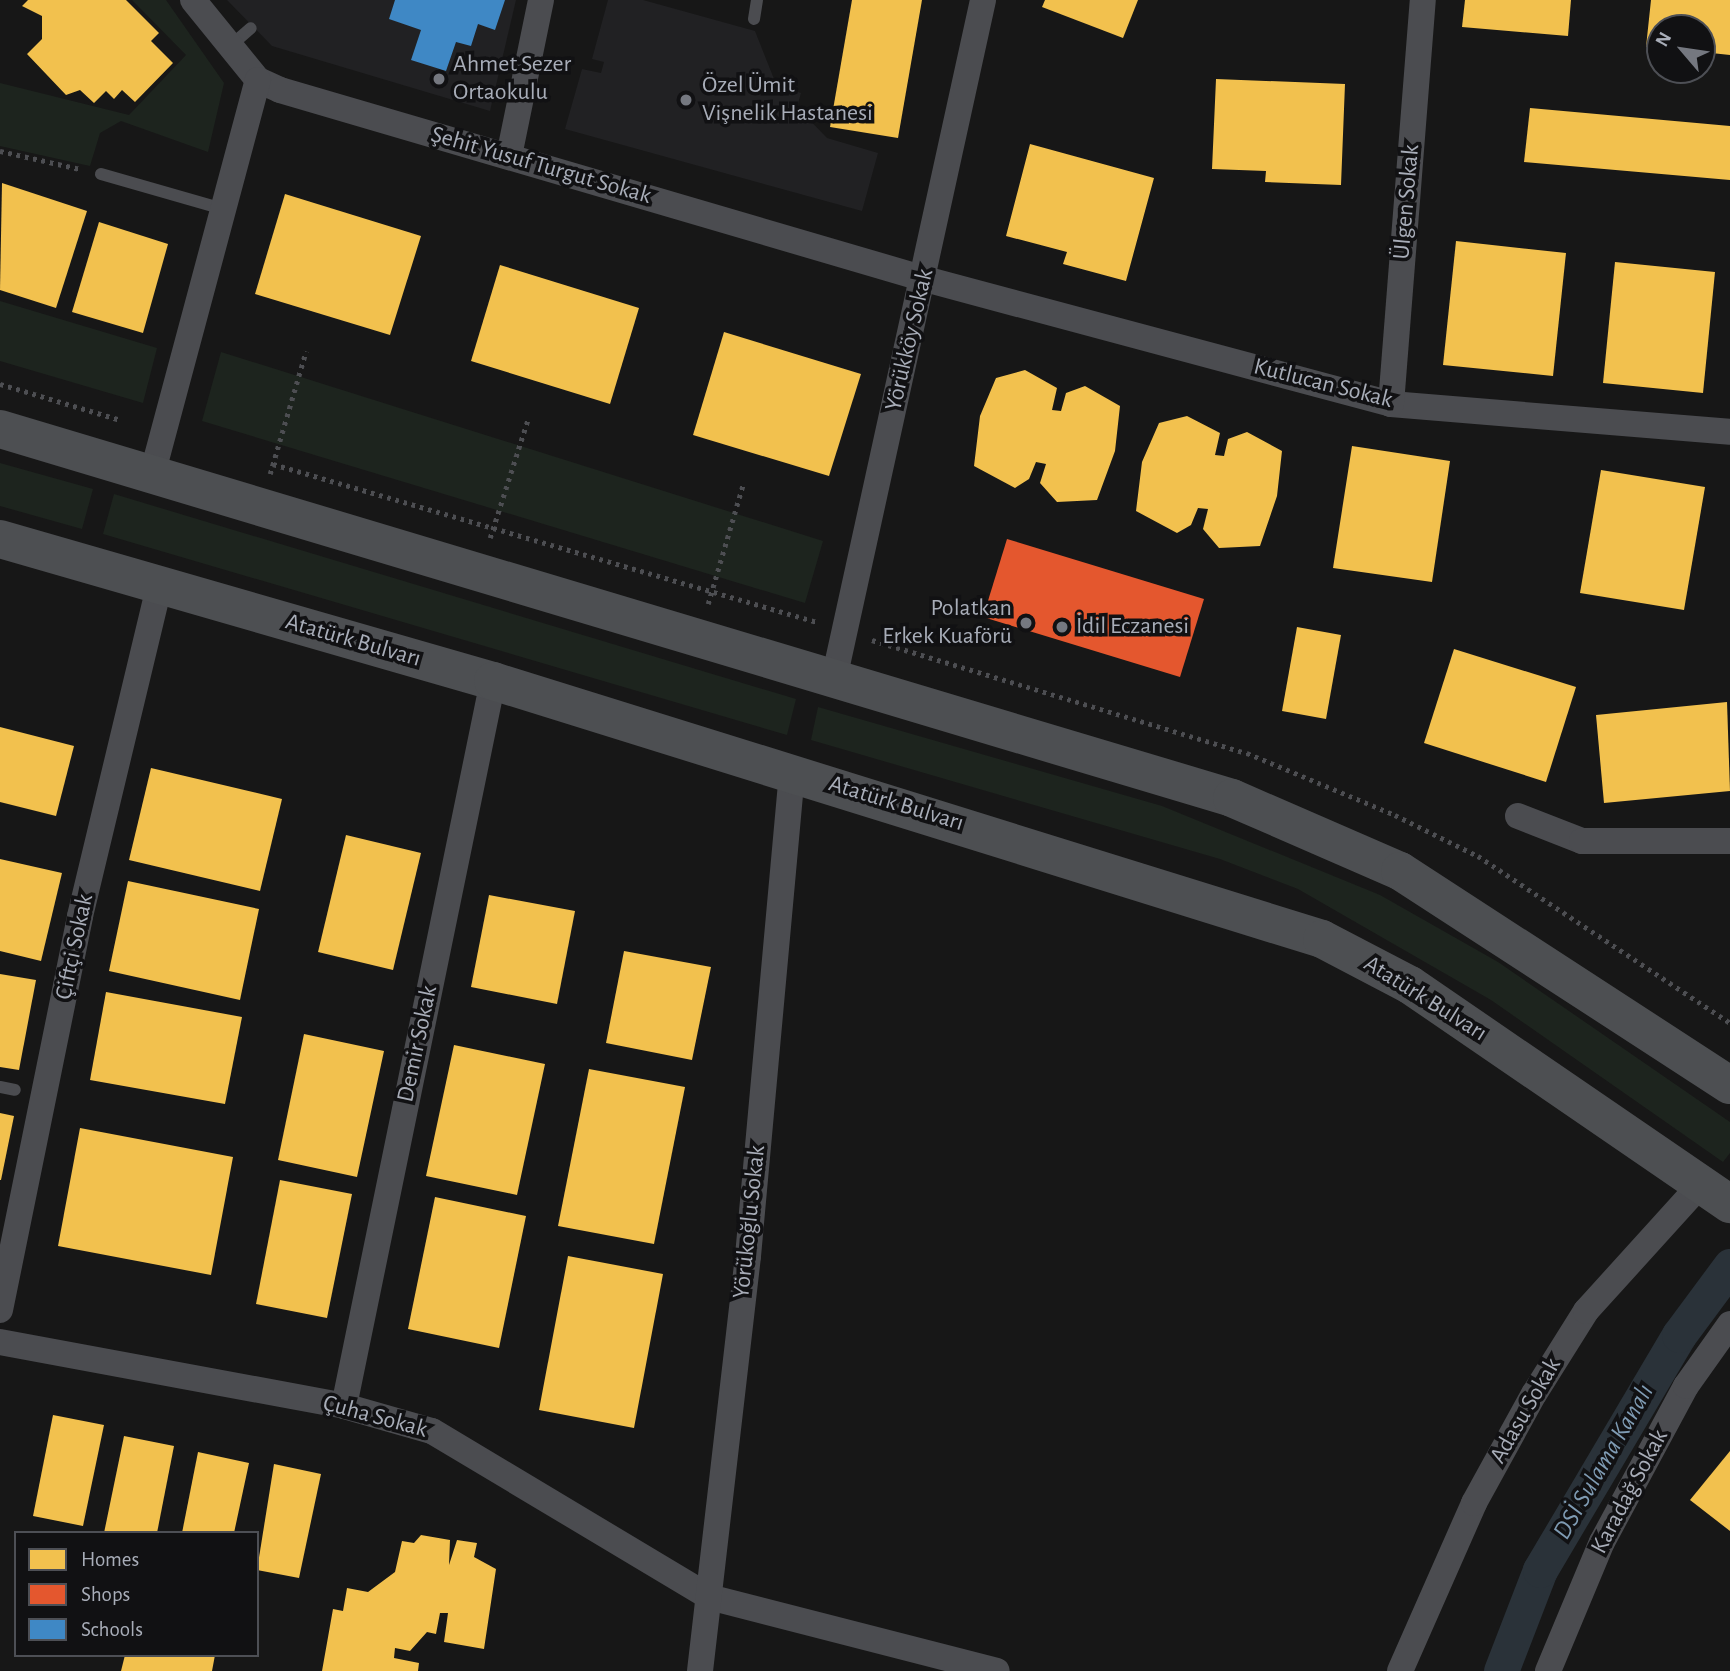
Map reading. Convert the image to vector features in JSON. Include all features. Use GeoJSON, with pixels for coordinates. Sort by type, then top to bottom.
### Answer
{"type":"FeatureCollection","features":[{"type":"Feature","properties":{"kind":"main road"},"geometry":{"type":"LineString","coordinates":[[0,429],[1232,798],[1400,872],[1730,1084]]}},
{"type":"Feature","properties":{"kind":"main road","name":"Atatürk Bulvarı"},"geometry":{"type":"LineString","coordinates":[[0,539],[493,681],[1322,939],[1410,985],[1713,1192]]}},
{"type":"Feature","properties":{"kind":"street"},"geometry":{"type":"LineString","coordinates":[[152,475],[257,80],[228,48],[193,0]]}},
{"type":"Feature","properties":{"kind":"street"},"geometry":{"type":"LineString","coordinates":[[509,156],[541,0]]}},
{"type":"Feature","properties":{"kind":"street","name":"Yörükköy Sokak"},"geometry":{"type":"LineString","coordinates":[[834,679],[925,279],[983,0]]}},
{"type":"Feature","properties":{"kind":"street","name":"Ülgen Sokak"},"geometry":{"type":"LineString","coordinates":[[1391,404],[1423,0]]}},
{"type":"Feature","properties":{"kind":"street","name":"Şehit Yusuf Turgut Sokak"},"geometry":{"type":"LineString","coordinates":[[257,80],[925,279]]}},
{"type":"Feature","properties":{"kind":"street","name":"Kutlucan Sokak"},"geometry":{"type":"LineString","coordinates":[[925,279],[1391,404],[1730,432]]}},
{"type":"Feature","properties":{"kind":"street","name":"Çiftçi Sokak"},"geometry":{"type":"LineString","coordinates":[[0,1310],[80,916],[159,586]]}},
{"type":"Feature","properties":{"kind":"street","name":"Demir Sokak"},"geometry":{"type":"LineString","coordinates":[[344,1406],[493,681]]}},
{"type":"Feature","properties":{"kind":"street","name":"Yörükoğlu Sokak"},"geometry":{"type":"LineString","coordinates":[[699,1671],[709,1597],[792,772]]}},
{"type":"Feature","properties":{"kind":"street"},"geometry":{"type":"LineString","coordinates":[[1518,816],[1582,841],[1730,841]]}},
{"type":"Feature","properties":{"kind":"street","name":"Adasu Sokak"},"geometry":{"type":"LineString","coordinates":[[1400,1671],[1474,1503],[1534,1394],[1586,1311],[1713,1192]]}},
{"type":"Feature","properties":{"kind":"street","name":"Karadağ Sokak"},"geometry":{"type":"LineString","coordinates":[[1548,1671],[1602,1542],[1686,1386],[1730,1324]]}},
{"type":"Feature","properties":{"kind":"street","name":"Çuha Sokak"},"geometry":{"type":"LineString","coordinates":[[0,1342],[344,1406],[432,1431],[709,1597],[996,1671]]}},
{"type":"Feature","properties":{"kind":"lane"},"geometry":{"type":"LineString","coordinates":[[754,19],[757,0]]}},
{"type":"Feature","properties":{"kind":"lane"},"geometry":{"type":"LineString","coordinates":[[228,48],[251,28]]}},
{"type":"Feature","properties":{"kind":"lane"},"geometry":{"type":"LineString","coordinates":[[101,174],[223,209]]}},
{"type":"Feature","properties":{"kind":"lane"},"geometry":{"type":"LineString","coordinates":[[0,1087],[15,1090]]}},
{"type":"Feature","properties":{"kind":"path"},"geometry":{"type":"LineString","coordinates":[[0,151],[101,174]]}},
{"type":"Feature","properties":{"kind":"path"},"geometry":{"type":"LineString","coordinates":[[260,508],[306,351]]}},
{"type":"Feature","properties":{"kind":"path"},"geometry":{"type":"LineString","coordinates":[[0,384],[121,420]]}},
{"type":"Feature","properties":{"kind":"path"},"geometry":{"type":"LineString","coordinates":[[478,573],[528,419]]}},
{"type":"Feature","properties":{"kind":"path"},"geometry":{"type":"LineString","coordinates":[[698,639],[743,484]]}},
{"type":"Feature","properties":{"kind":"shaded area"},"geometry":{"type":"Polygon","coordinates":[[[132,0],[166,0],[224,83],[208,152],[121,121],[100,133],[90,166],[0,146],[0,83],[129,115],[186,55],[132,0]]]}},
{"type":"Feature","properties":{"kind":"shaded area","name":"Ahmet Sezer Ortaokulu"},"geometry":{"type":"Polygon","coordinates":[[[227,0],[516,0],[490,111],[272,46],[227,0]]]}},
{"type":"Feature","properties":{"kind":"shaded area","name":"Özel Ümit Vişnelik Hastanesi"},"geometry":{"type":"Polygon","coordinates":[[[608,0],[643,0],[755,31],[776,84],[801,93],[797,107],[827,138],[878,153],[862,211],[565,129],[582,69],[601,73],[604,62],[592,59],[608,0]]]}},
{"type":"Feature","properties":{"kind":"shaded area"},"geometry":{"type":"Polygon","coordinates":[[[0,301],[157,348],[143,403],[0,361],[0,301]]]}},
{"type":"Feature","properties":{"kind":"shaded area"},"geometry":{"type":"Polygon","coordinates":[[[221,352],[823,541],[805,603],[202,421],[221,352]]]}},
{"type":"Feature","properties":{"kind":"shaded area"},"geometry":{"type":"Polygon","coordinates":[[[0,463],[93,489],[82,529],[0,506],[0,463]]]}},
{"type":"Feature","properties":{"kind":"shaded area"},"geometry":{"type":"Polygon","coordinates":[[[114,494],[796,699],[787,735],[103,534],[114,494]]]}},
{"type":"Feature","properties":{"kind":"shaded area"},"geometry":{"type":"Polygon","coordinates":[[[818,707],[1162,806],[1380,895],[1498,962],[1730,1122],[1730,1153],[1723,1162],[1491,1000],[1298,889],[1220,859],[811,740],[818,707]]]}},
{"type":"Feature","properties":{"kind":"building: Homes"},"geometry":{"type":"Polygon","coordinates":[[[28,0],[126,0],[159,33],[151,41],[173,63],[135,102],[122,90],[114,99],[106,91],[94,103],[80,90],[66,95],[27,54],[42,39],[42,16],[22,6],[28,0]]]}},
{"type":"Feature","properties":{"kind":"building: Homes"},"geometry":{"type":"Polygon","coordinates":[[[852,0],[922,0],[898,138],[830,127],[852,0]]]}},
{"type":"Feature","properties":{"kind":"building: Homes"},"geometry":{"type":"Polygon","coordinates":[[[1045,0],[1138,0],[1123,38],[1042,7],[1045,0]]]}},
{"type":"Feature","properties":{"kind":"building: Homes"},"geometry":{"type":"Polygon","coordinates":[[[1465,0],[1571,0],[1568,36],[1462,27],[1465,0]]]}},
{"type":"Feature","properties":{"kind":"building: Homes"},"geometry":{"type":"Polygon","coordinates":[[[1651,0],[1730,0],[1730,55],[1716,54],[1716,14],[1650,14],[1651,0]]]}},
{"type":"Feature","properties":{"kind":"building: Homes"},"geometry":{"type":"Polygon","coordinates":[[[1216,79],[1345,84],[1341,185],[1265,182],[1266,171],[1212,169],[1216,79]]]}},
{"type":"Feature","properties":{"kind":"building: Homes"},"geometry":{"type":"Polygon","coordinates":[[[1530,108],[1730,126],[1730,180],[1524,162],[1530,108]]]}},
{"type":"Feature","properties":{"kind":"building: Homes"},"geometry":{"type":"Polygon","coordinates":[[[1030,144],[1154,178],[1126,281],[1063,264],[1067,252],[1006,236],[1030,144]]]}},
{"type":"Feature","properties":{"kind":"building: Homes"},"geometry":{"type":"Polygon","coordinates":[[[2,183],[87,211],[56,308],[0,290],[2,183]]]}},
{"type":"Feature","properties":{"kind":"building: Homes"},"geometry":{"type":"Polygon","coordinates":[[[285,194],[421,236],[390,335],[255,294],[285,194]]]}},
{"type":"Feature","properties":{"kind":"building: Homes"},"geometry":{"type":"Polygon","coordinates":[[[99,222],[168,244],[143,333],[72,312],[99,222]]]}},
{"type":"Feature","properties":{"kind":"building: Homes"},"geometry":{"type":"Polygon","coordinates":[[[1456,241],[1566,253],[1553,376],[1443,365],[1456,241]]]}},
{"type":"Feature","properties":{"kind":"building: Homes"},"geometry":{"type":"Polygon","coordinates":[[[1615,262],[1715,272],[1703,393],[1603,383],[1615,262]]]}},
{"type":"Feature","properties":{"kind":"building: Homes"},"geometry":{"type":"Polygon","coordinates":[[[500,265],[639,308],[610,404],[471,361],[500,265]]]}},
{"type":"Feature","properties":{"kind":"building: Homes"},"geometry":{"type":"Polygon","coordinates":[[[724,332],[861,374],[829,476],[693,435],[724,332]]]}},
{"type":"Feature","properties":{"kind":"building: Homes"},"geometry":{"type":"Polygon","coordinates":[[[1025,370],[1057,388],[1052,410],[1061,411],[1066,393],[1085,386],[1120,406],[1115,451],[1097,500],[1057,502],[1040,483],[1046,464],[1036,462],[1029,479],[1015,488],[974,466],[980,416],[996,378],[1025,370]]]}},
{"type":"Feature","properties":{"kind":"building: Homes"},"geometry":{"type":"Polygon","coordinates":[[[1187,416],[1220,433],[1215,455],[1224,456],[1228,439],[1247,432],[1282,451],[1277,496],[1260,546],[1219,548],[1203,529],[1208,509],[1198,508],[1191,525],[1177,533],[1136,511],[1142,462],[1159,423],[1187,416]]]}},
{"type":"Feature","properties":{"kind":"building: Homes"},"geometry":{"type":"Polygon","coordinates":[[[1352,446],[1450,461],[1432,582],[1333,568],[1352,446]]]}},
{"type":"Feature","properties":{"kind":"building: Homes"},"geometry":{"type":"Polygon","coordinates":[[[1601,470],[1705,487],[1684,610],[1580,593],[1601,470]]]}},
{"type":"Feature","properties":{"kind":"building: Homes"},"geometry":{"type":"Polygon","coordinates":[[[1297,627],[1341,635],[1326,719],[1282,711],[1297,627]]]}},
{"type":"Feature","properties":{"kind":"building: Homes"},"geometry":{"type":"Polygon","coordinates":[[[1454,649],[1576,687],[1546,782],[1424,743],[1454,649]]]}},
{"type":"Feature","properties":{"kind":"building: Homes"},"geometry":{"type":"Polygon","coordinates":[[[1727,702],[1730,791],[1604,803],[1596,715],[1727,702]]]}},
{"type":"Feature","properties":{"kind":"building: Homes"},"geometry":{"type":"Polygon","coordinates":[[[0,727],[74,746],[56,816],[0,802],[0,727]]]}},
{"type":"Feature","properties":{"kind":"building: Homes"},"geometry":{"type":"Polygon","coordinates":[[[151,768],[282,799],[260,891],[129,860],[151,768]]]}},
{"type":"Feature","properties":{"kind":"building: Homes"},"geometry":{"type":"Polygon","coordinates":[[[346,835],[421,853],[393,970],[318,952],[346,835]]]}},
{"type":"Feature","properties":{"kind":"building: Homes"},"geometry":{"type":"Polygon","coordinates":[[[0,859],[62,873],[41,961],[0,951],[0,859]]]}},
{"type":"Feature","properties":{"kind":"building: Homes"},"geometry":{"type":"Polygon","coordinates":[[[128,881],[259,909],[240,1000],[109,971],[128,881]]]}},
{"type":"Feature","properties":{"kind":"building: Homes"},"geometry":{"type":"Polygon","coordinates":[[[489,895],[575,911],[557,1004],[471,987],[489,895]]]}},
{"type":"Feature","properties":{"kind":"building: Homes"},"geometry":{"type":"Polygon","coordinates":[[[624,951],[711,967],[692,1060],[606,1043],[624,951]]]}},
{"type":"Feature","properties":{"kind":"building: Homes"},"geometry":{"type":"Polygon","coordinates":[[[0,974],[36,980],[19,1070],[0,1067],[0,974]]]}},
{"type":"Feature","properties":{"kind":"building: Homes"},"geometry":{"type":"Polygon","coordinates":[[[106,992],[242,1017],[225,1104],[90,1080],[106,992]]]}},
{"type":"Feature","properties":{"kind":"building: Homes"},"geometry":{"type":"Polygon","coordinates":[[[304,1034],[384,1051],[357,1177],[278,1160],[304,1034]]]}},
{"type":"Feature","properties":{"kind":"building: Homes"},"geometry":{"type":"Polygon","coordinates":[[[454,1045],[545,1064],[517,1195],[426,1176],[454,1045]]]}},
{"type":"Feature","properties":{"kind":"building: Homes"},"geometry":{"type":"Polygon","coordinates":[[[589,1069],[685,1087],[654,1244],[558,1226],[589,1069]]]}},
{"type":"Feature","properties":{"kind":"building: Homes"},"geometry":{"type":"Polygon","coordinates":[[[0,1113],[14,1116],[1,1180],[0,1180],[0,1113]]]}},
{"type":"Feature","properties":{"kind":"building: Homes"},"geometry":{"type":"Polygon","coordinates":[[[80,1128],[233,1157],[211,1275],[58,1246],[80,1128]]]}},
{"type":"Feature","properties":{"kind":"building: Homes"},"geometry":{"type":"Polygon","coordinates":[[[280,1180],[352,1194],[327,1318],[256,1304],[280,1180]]]}},
{"type":"Feature","properties":{"kind":"building: Homes"},"geometry":{"type":"Polygon","coordinates":[[[435,1197],[526,1216],[499,1348],[408,1329],[435,1197]]]}},
{"type":"Feature","properties":{"kind":"building: Homes"},"geometry":{"type":"Polygon","coordinates":[[[568,1256],[663,1274],[634,1428],[539,1410],[568,1256]]]}},
{"type":"Feature","properties":{"kind":"building: Homes"},"geometry":{"type":"Polygon","coordinates":[[[53,1415],[104,1425],[83,1526],[33,1516],[53,1415]]]}},
{"type":"Feature","properties":{"kind":"building: Homes"},"geometry":{"type":"Polygon","coordinates":[[[124,1436],[174,1446],[157,1531],[104,1531],[124,1436]]]}},
{"type":"Feature","properties":{"kind":"building: Homes"},"geometry":{"type":"Polygon","coordinates":[[[1730,1451],[1730,1531],[1690,1500],[1730,1451]]]}},
{"type":"Feature","properties":{"kind":"building: Homes"},"geometry":{"type":"Polygon","coordinates":[[[198,1452],[249,1463],[234,1531],[182,1531],[198,1452]]]}},
{"type":"Feature","properties":{"kind":"building: Homes"},"geometry":{"type":"Polygon","coordinates":[[[274,1464],[321,1474],[299,1578],[259,1570],[274,1464]]]}},
{"type":"Feature","properties":{"kind":"building: Homes"},"geometry":{"type":"Polygon","coordinates":[[[421,1535],[450,1540],[449,1565],[457,1540],[477,1543],[474,1557],[496,1569],[484,1649],[444,1642],[448,1613],[440,1613],[436,1634],[427,1632],[410,1651],[395,1648],[394,1658],[419,1663],[418,1671],[322,1671],[333,1609],[343,1611],[347,1588],[368,1592],[395,1572],[402,1541],[414,1543],[421,1535]]]}},
{"type":"Feature","properties":{"kind":"building: Homes"},"geometry":{"type":"Polygon","coordinates":[[[124,1657],[215,1657],[212,1671],[121,1671],[124,1657]]]}},
{"type":"Feature","properties":{"kind":"building: Shops"},"geometry":{"type":"Polygon","coordinates":[[[1007,539],[1204,599],[1180,677],[983,617],[1007,539]]]}},
{"type":"Feature","properties":{"kind":"building: Schools"},"geometry":{"type":"Polygon","coordinates":[[[395,0],[505,0],[495,30],[478,24],[471,46],[456,42],[446,71],[411,60],[421,30],[389,19],[395,0]]]}},
{"type":"Feature","properties":{"kind":"waterway","name":"DSİ Sulama Kanalı"},"geometry":{"type":"LineString","coordinates":[[1501,1671],[1540,1570],[1679,1335],[1730,1266]]}},
{"type":"Feature","properties":{"kind":"place","name":"Ahmet Sezer Ortaokulu"},"geometry":{"type":"Point","coordinates":[439,79]}},
{"type":"Feature","properties":{"kind":"place","name":"Özel Ümit Vişnelik Hastanesi"},"geometry":{"type":"Point","coordinates":[686,100]}},
{"type":"Feature","properties":{"kind":"place","name":"Polatkan Erkek Kuaförü"},"geometry":{"type":"Point","coordinates":[1026,623]}},
{"type":"Feature","properties":{"kind":"place","name":"İdil Eczanesi"},"geometry":{"type":"Point","coordinates":[1062,627]}}]}
